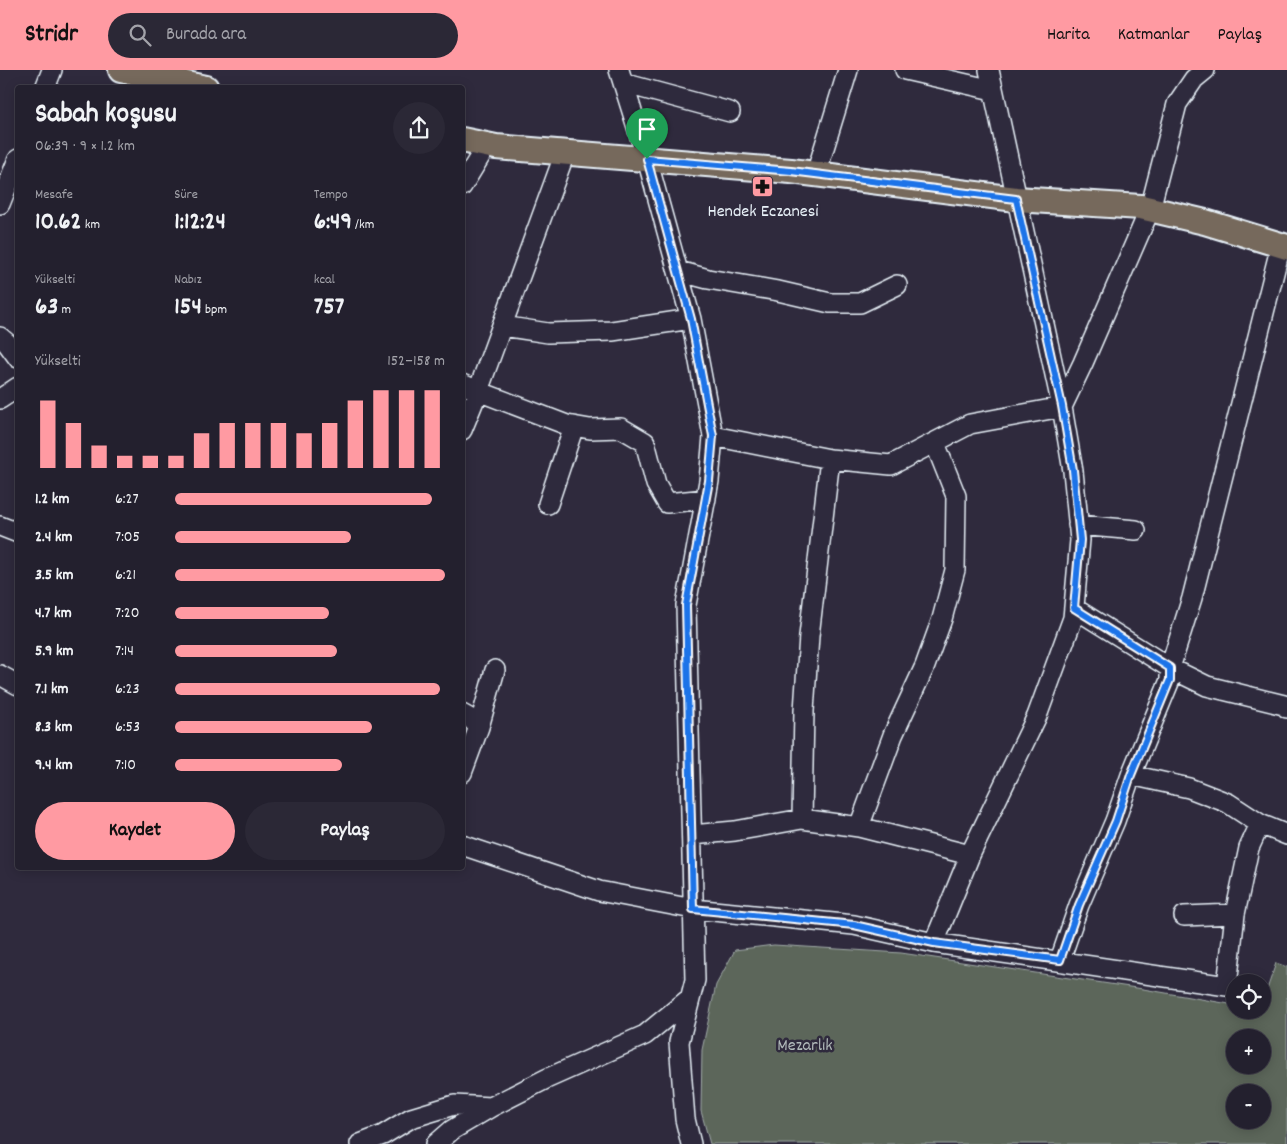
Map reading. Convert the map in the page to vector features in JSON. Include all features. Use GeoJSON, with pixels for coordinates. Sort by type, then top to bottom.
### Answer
{"type":"FeatureCollection","features":[{"type":"Feature","properties":{"kind":"main road"},"geometry":{"type":"LineString","coordinates":[[121,70],[194,85]]}},
{"type":"Feature","properties":{"kind":"main road"},"geometry":{"type":"LineString","coordinates":[[465,141],[487,145],[565,153],[816,174],[1016,199],[1141,207],[1205,222],[1284,246]]}},
{"type":"Feature","properties":{"kind":"street"},"geometry":{"type":"LineString","coordinates":[[46,85],[52,70]]}},
{"type":"Feature","properties":{"kind":"street"},"geometry":{"type":"LineString","coordinates":[[816,174],[848,70]]}},
{"type":"Feature","properties":{"kind":"street"},"geometry":{"type":"LineString","coordinates":[[905,70],[993,90]]}},
{"type":"Feature","properties":{"kind":"street"},"geometry":{"type":"LineString","coordinates":[[934,943],[970,855],[1037,716],[1073,618],[1080,540],[1073,470],[1062,406],[989,70]]}},
{"type":"Feature","properties":{"kind":"street"},"geometry":{"type":"LineString","coordinates":[[1062,406],[1083,363],[1150,209],[1177,104],[1194,79],[1205,70]]}},
{"type":"Feature","properties":{"kind":"street"},"geometry":{"type":"LineString","coordinates":[[621,76],[730,112]]}},
{"type":"Feature","properties":{"kind":"street"},"geometry":{"type":"LineString","coordinates":[[621,76],[647,159],[691,319],[713,436],[709,481],[686,605],[695,980],[679,1042],[685,1118],[691,1144]]}},
{"type":"Feature","properties":{"kind":"street"},"geometry":{"type":"LineString","coordinates":[[465,181],[487,145]]}},
{"type":"Feature","properties":{"kind":"street"},"geometry":{"type":"LineString","coordinates":[[465,414],[470,387],[502,326],[565,153]]}},
{"type":"Feature","properties":{"kind":"street"},"geometry":{"type":"LineString","coordinates":[[6,203],[15,170]]}},
{"type":"Feature","properties":{"kind":"street"},"geometry":{"type":"LineString","coordinates":[[1060,960],[1079,905],[1116,821],[1131,775],[1170,680],[1170,668],[1192,598],[1284,246]]}},
{"type":"Feature","properties":{"kind":"street"},"geometry":{"type":"LineString","coordinates":[[678,271],[708,279],[778,291],[830,303],[860,303],[897,285]]}},
{"type":"Feature","properties":{"kind":"street"},"geometry":{"type":"LineString","coordinates":[[502,326],[548,333],[612,331],[691,319]]}},
{"type":"Feature","properties":{"kind":"street"},"geometry":{"type":"LineString","coordinates":[[0,337],[15,353]]}},
{"type":"Feature","properties":{"kind":"street"},"geometry":{"type":"LineString","coordinates":[[470,387],[567,425],[590,429],[621,428],[645,442],[656,484],[667,503],[706,499]]}},
{"type":"Feature","properties":{"kind":"street"},"geometry":{"type":"LineString","coordinates":[[0,399],[15,389]]}},
{"type":"Feature","properties":{"kind":"street"},"geometry":{"type":"LineString","coordinates":[[713,436],[830,459],[891,465],[970,424],[1062,406]]}},
{"type":"Feature","properties":{"kind":"street"},"geometry":{"type":"LineString","coordinates":[[548,504],[574,426]]}},
{"type":"Feature","properties":{"kind":"street"},"geometry":{"type":"LineString","coordinates":[[859,827],[893,735],[925,666],[942,619],[955,570],[956,496],[935,443]]}},
{"type":"Feature","properties":{"kind":"street"},"geometry":{"type":"LineString","coordinates":[[802,819],[804,712],[809,636],[830,459]]}},
{"type":"Feature","properties":{"kind":"street"},"geometry":{"type":"LineString","coordinates":[[1078,525],[1136,530]]}},
{"type":"Feature","properties":{"kind":"street"},"geometry":{"type":"LineString","coordinates":[[0,526],[15,532]]}},
{"type":"Feature","properties":{"kind":"street"},"geometry":{"type":"LineString","coordinates":[[1074,608],[1170,668],[1207,686],[1286,704]]}},
{"type":"Feature","properties":{"kind":"street"},"geometry":{"type":"LineString","coordinates":[[465,765],[479,727],[496,670]]}},
{"type":"Feature","properties":{"kind":"street"},"geometry":{"type":"LineString","coordinates":[[0,675],[15,683]]}},
{"type":"Feature","properties":{"kind":"street"},"geometry":{"type":"LineString","coordinates":[[465,716],[479,727]]}},
{"type":"Feature","properties":{"kind":"street"},"geometry":{"type":"LineString","coordinates":[[1131,775],[1188,788],[1228,803],[1260,824],[1287,835]]}},
{"type":"Feature","properties":{"kind":"street"},"geometry":{"type":"LineString","coordinates":[[692,835],[735,832],[802,819],[859,827],[970,855]]}},
{"type":"Feature","properties":{"kind":"street"},"geometry":{"type":"LineString","coordinates":[[465,846],[599,891],[693,909],[854,925],[934,943],[1228,986],[1235,914],[1249,848],[1260,824]]}},
{"type":"Feature","properties":{"kind":"street"},"geometry":{"type":"LineString","coordinates":[[1184,916],[1235,914]]}},
{"type":"Feature","properties":{"kind":"street"},"geometry":{"type":"LineString","coordinates":[[436,1144],[452,1130],[491,1107],[546,1079],[645,1035],[690,998]]}},
{"type":"Feature","properties":{"kind":"street"},"geometry":{"type":"LineString","coordinates":[[360,1144],[383,1135],[411,1118],[454,1105],[491,1107]]}},
{"type":"Feature","properties":{"kind":"green space","name":"Mezarlık"},"geometry":{"type":"Polygon","coordinates":[[[774,945],[901,953],[1143,989],[1226,1003],[1226,1019],[1271,1019],[1271,978],[1276,963],[1287,967],[1287,1144],[710,1144],[701,1111],[702,1050],[716,985],[735,950],[774,945]]]}},
{"type":"Feature","properties":{"kind":"place","name":"Hendek Eczanesi"},"geometry":{"type":"Point","coordinates":[763,187]}},
{"type":"Feature","properties":{"kind":"route"},"geometry":{"type":"LineString","coordinates":[[647,159],[791,171],[1016,199],[1062,406],[1073,470],[1080,540],[1074,608],[1170,668],[1170,680],[1131,775],[1116,821],[1079,905],[1060,960],[934,943],[854,925],[693,909],[686,605],[709,481],[713,436],[691,319],[647,159]]}}]}
